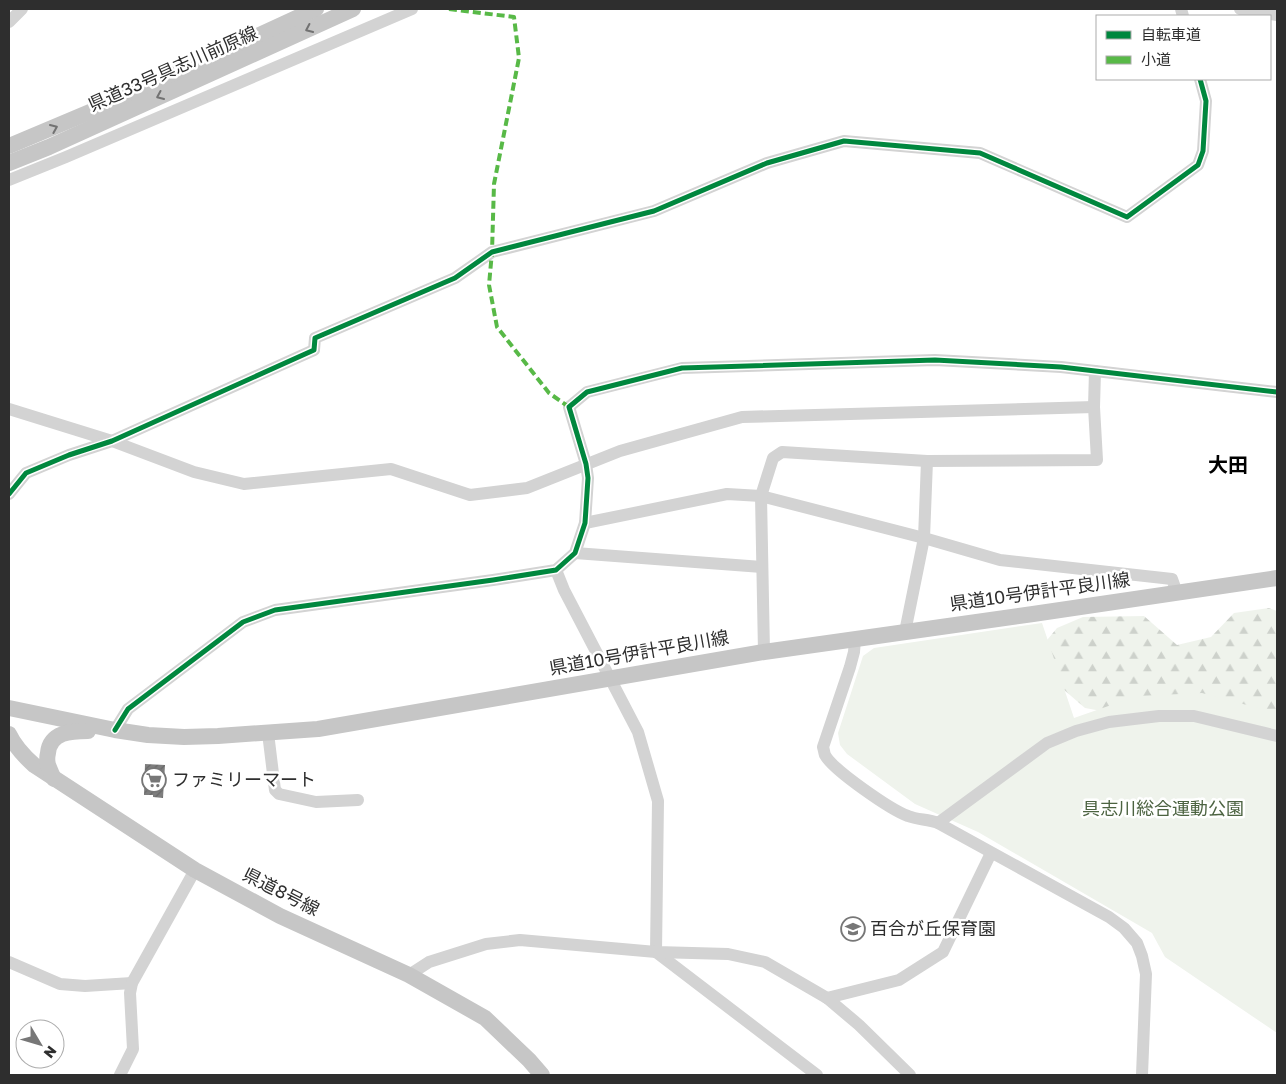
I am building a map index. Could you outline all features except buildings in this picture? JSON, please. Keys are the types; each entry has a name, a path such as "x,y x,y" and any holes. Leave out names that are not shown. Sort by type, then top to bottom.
{"main road":[{"name":"県道33号具志川前原線","path":"9,146 130,95 316,9"},
{"name":"県道33号具志川前原線","path":"9,163 353,9"},
{"name":"県道10号伊計平良川線","path":"9,708 148,735 218,736 318,729 764,652 1277,578"},
{"path":"54,779 47,760 49,746 54,740 62,734 71,731 115,730"},
{"name":"県道8号線","path":"9,734 22,754 34,766 195,870 280,916 410,974 485,1018 542,1075"},
{"path":"9,753 34,766"}],"street":[{"path":"9,22 22,9"},
{"path":"9,180 412,9"},
{"path":"1240,9 1277,15"},
{"path":"9,494 26,473 69,455 112,441 314,350 315,338 455,278 492,252 654,211 767,162 844,141 980,153 1127,217 1198,165 1203,151 1206,101 1200,80"},
{"path":"115,730 128,710 135,704 243,622 275,610 556,570 575,553 585,522 588,478 586,464 569,407 587,392 682,368 935,360 1061,367 1277,392"},
{"path":"764,652 761,496 773,458 782,452 927,462 1097,460 1094,407 1095,371"},
{"path":"9,408 112,441 194,472 244,484 391,469 470,495 527,488 620,451 742,418 1094,407"},
{"path":"905,632 924,538 927,462"},
{"path":"585,522 727,494 761,496 924,538 1000,560 1172,579 1177,593"},
{"path":"575,553 762,566"},
{"path":"556,570 564,590 638,732 658,801 656,952"},
{"path":"855,639 850,667 823,747 825,755 835,766 869,794 907,816 938,823 1109,917 1124,928 1137,944 1146,974 1142,1075"},
{"path":"938,823 1047,743 1076,731 1109,722 1159,716 1194,716 1277,736"},
{"path":"268,733 275,790 279,794 316,802 358,800"},
{"path":"827,998 899,980 943,952 991,853"},
{"path":"120,1075 133,1049 130,993 132,983 195,870"},
{"path":"410,974 429,962 486,944 520,940 656,952 728,954 765,962 827,998 860,1026 910,1075"},
{"path":"656,952 817,1075"},
{"path":"9,962 60,984 85,986 132,983"}],"green space":[{"path":"1269,608 1277,611 1277,720 1112,713 1085,708 1049,677 1038,651 1057,628 1083,617 1144,616 1177,645 1211,637 1234,613"},
{"name":"具志川総合運動公園","path":"1042,623 1074,718 1137,696 1202,693 1277,713 1277,1033 1165,957 1152,933 978,832 915,804 847,754 840,745 838,733 863,656 874,648"}],"marked path":[{"path":"449,9 514,17 519,58 494,184 489,285 497,327 549,393 569,407"}],"cycle path":[{"path":"9,494 26,473 69,455 112,441 314,350 315,338 455,278 492,252 654,211 767,163 844,141 980,153 1127,217 1198,165 1203,151 1206,101 1200,80"},
{"path":"115,730 128,709 243,622 275,610 556,570 575,553 585,523 588,478 586,464 569,407 587,392 682,368 935,360 1061,367 1277,392"}],"place":[{"name":"ファミリーマート","path":"154,780"},
{"name":"百合が丘保育園","path":"853,929"}],"district":[{"name":"大田","path":"1228,465"}]}
